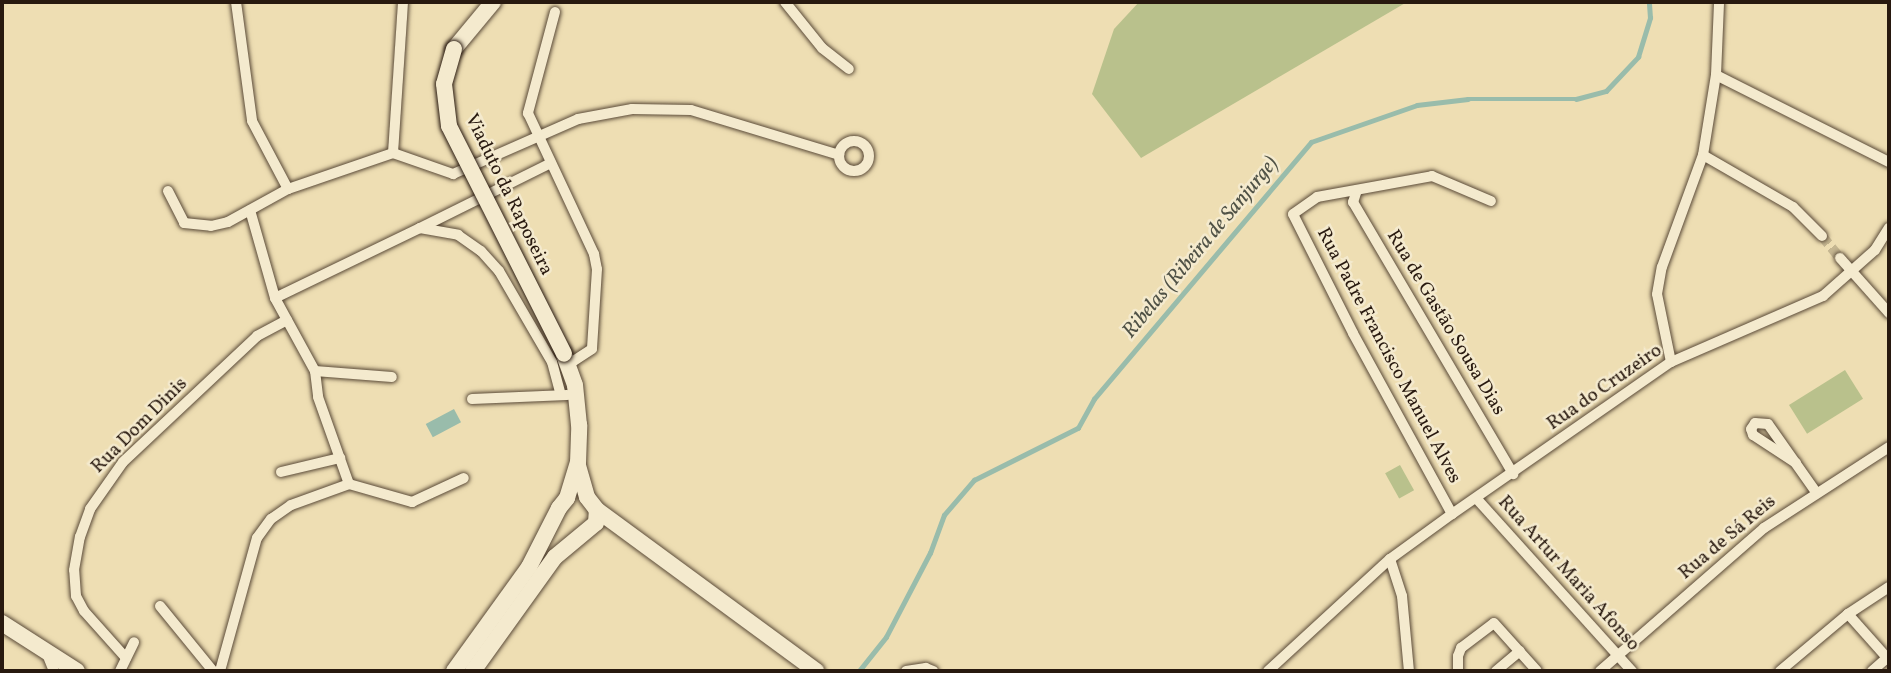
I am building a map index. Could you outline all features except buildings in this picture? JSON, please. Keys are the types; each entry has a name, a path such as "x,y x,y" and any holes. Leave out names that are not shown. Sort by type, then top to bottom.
{"main road":[{"name":"Viaduto da Raposeira","path":"493,2 454,48 443,84 449,126 566,359 578,463"},
{"path":"454,671 525,573 567,498 578,463"},
{"path":"473,671 555,557 596,523 578,463"},
{"path":"567,498 592,504 816,671"},
{"path":"557,515 562,527 583,534 613,533 636,539"},
{"path":"2,623 77,671"}],"street":[{"path":"236,2 251,121 288,189"},
{"path":"393,153 403,2"},
{"path":"785,2 822,48 849,69"},
{"path":"1671,362 1657,294 1661,267 1703,155 1716,75 1719,2"},
{"path":"555,12 528,113 594,254 597,269 593,349 566,359"},
{"path":"1716,75 1889,162"},
{"path":"168,191 184,223 211,226 228,222 288,189 393,153 453,174 578,119 632,109 691,110 839,155"},
{"path":"1703,155 1793,207 1822,236"},
{"path":"275,298 551,163"},
{"path":"1356,190 1432,176 1491,201"},
{"name":"Rua Padre Francisco Manuel Alves","path":"1356,190 1317,197 1293,214 1353,333 1452,514"},
{"name":"Rua de Gastão Sousa Dias","path":"1356,190 1353,202 1513,474"},
{"path":"250,210 275,298 315,371 318,397 349,484"},
{"path":"419,228 458,235 481,251 499,271 569,395 472,399"},
{"name":"Rua do Cruzeiro","path":"1268,671 1390,559 1452,514 1671,362 1823,296 1875,250 1889,228"},
{"path":"1840,258 1889,313"},
{"name":"Rua Dom Dinis","path":"127,658 84,611 76,596 74,570 80,537 90,509 123,462 257,336 287,320"},
{"path":"315,371 392,377"},
{"name":"Rua de Sá Reis","path":"1600,671 1764,528 1889,447"},
{"path":"281,472 340,458"},
{"path":"1796,463 1816,492"},
{"path":"220,671 257,538 271,519 291,506 349,484 412,502 464,478"},
{"name":"Rua Artur Maria Afonso","path":"1477,499 1632,671"},
{"path":"1390,559 1402,596 1409,671"},
{"path":"1780,671 1848,614 1889,587"},
{"path":"160,606 214,671"},
{"path":"1848,614 1888,659 1872,671"},
{"path":"1458,671 1459,651 1488,624 1498,626 1537,671"},
{"path":"120,671 134,642"},
{"path":"41,646 53,663 54,671"},
{"path":"1496,671 1520,651"},
{"path":"906,671 926,668 933,671"}],"green space":[{"path":"1139,2 1407,2 1141,158 1092,94 1114,29"},
{"path":"1845,370 1863,399 1807,434 1789,405"},
{"path":"1400,465 1414,490 1399,499 1385,473"}],"shaded area":[{"path":"454,409 461,422 433,437 426,424"}],"waterway":[{"name":"Ribelas (Ribeira de Sanjurge)","path":"859,671 886,637 930,553 944,515 974,480 1078,428 1094,399 1311,142 1417,105 1468,99 1576,99 1606,91 1638,57 1650,18 1649,2"}],"tunnel":[{"path":"1822,236 1840,258"}]}
